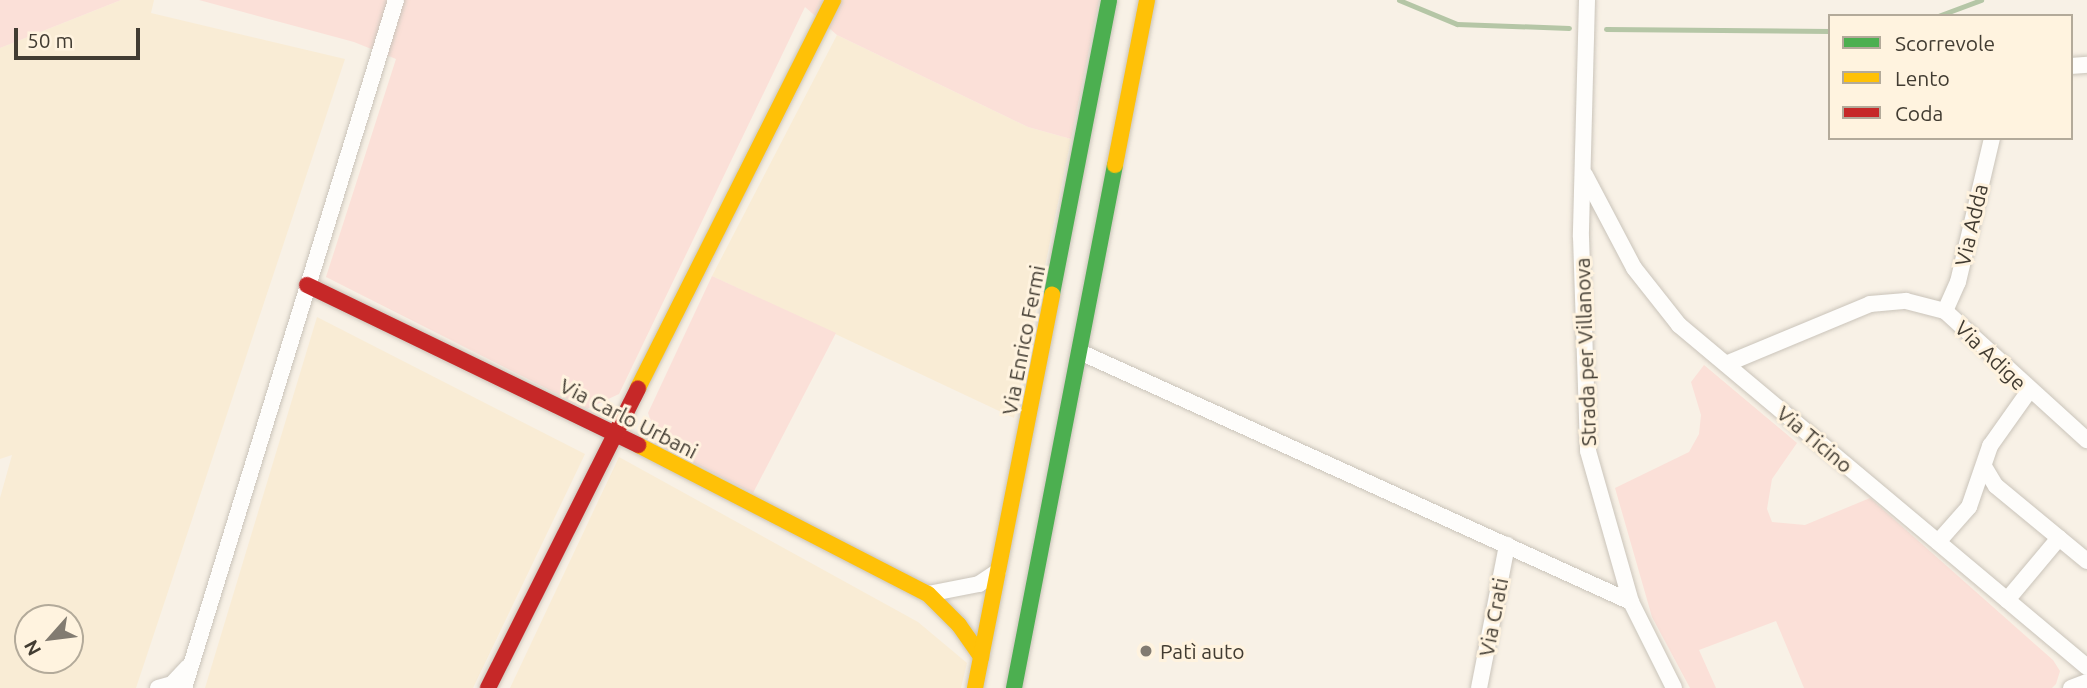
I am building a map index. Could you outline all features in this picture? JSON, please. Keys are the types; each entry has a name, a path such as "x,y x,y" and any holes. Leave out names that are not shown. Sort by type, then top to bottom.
{"street":[{"path":"184,688 396,0"},
{"path":"488,688 833,0"},
{"name":"Via Enrico Fermi","path":"975,688 1109,0"},
{"path":"1014,688 1147,0"},
{"name":"Strada per Villanova","path":"1587,0 1585,175 1581,237 1587,451 1630,602 1674,688"},
{"name":"Via Adda","path":"1945,311 1958,282 1992,140"},
{"name":"Via Ticino","path":"1585,175 1634,268 1679,325 2087,667"},
{"name":"Via Carlo Urbani","path":"307,285 616,434 928,594 959,625 981,657"},
{"name":"Via Adige","path":"1726,365 1870,304 1906,301 1945,311 2029,391 2087,440"},
{"path":"1080,352 1630,602"},
{"path":"1938,542 1969,507 1985,468 1990,446 2029,391"},
{"path":"1985,468 1996,486 2087,561"},
{"path":"2007,600 2059,538"},
{"name":"Via Crati","path":"1479,688 1507,545"},
{"path":"928,594 979,584 998,571"},
{"path":"143,688 172,684 190,666"},
{"path":"2071,688 2087,682"}],"shaded area":[{"path":"0,0 121,0 0,48"},
{"path":"121,0 154,0 151,13 345,59 136,688 0,688 0,498 12,455 0,459 0,48"},
{"path":"199,0 1099,0 1071,139 1028,127 837,35 805,7 619,394 587,409 326,277 396,59 354,42"},
{"path":"837,35 1028,127 1071,139 1014,418 712,276"},
{"path":"712,276 836,333 753,493 659,445 648,413"},
{"path":"317,317 585,454 473,688 205,688"},
{"path":"1704,365 1797,443 1772,479 1767,509 1772,522 1805,525 1870,498 2053,660 2060,671 2056,684 2052,688 1804,688 1776,621 1699,650 1716,688 1690,688 1652,617 1615,488 1689,452 1699,434 1701,415 1691,382"},
{"path":"619,457 918,622 967,663 961,688 510,688"}],"waterway":[{"path":"1399,0 1457,24 1569,28"},
{"path":"1943,14 1981,0"},
{"path":"1606,29 1828,31"}],"traffic: fast":[{"path":"1052,294 1109,0"},
{"path":"1014,688 1115,165"}],"traffic: slow":[{"path":"638,388 833,0"},
{"path":"1115,165 1147,0"},
{"path":"975,688 1052,294"},
{"path":"638,445 928,594 959,625 981,657"}],"traffic: jam":[{"path":"307,285 638,445"},
{"path":"488,688 638,388"}],"place":[{"name":"Patì auto","path":"1146,651"}]}
